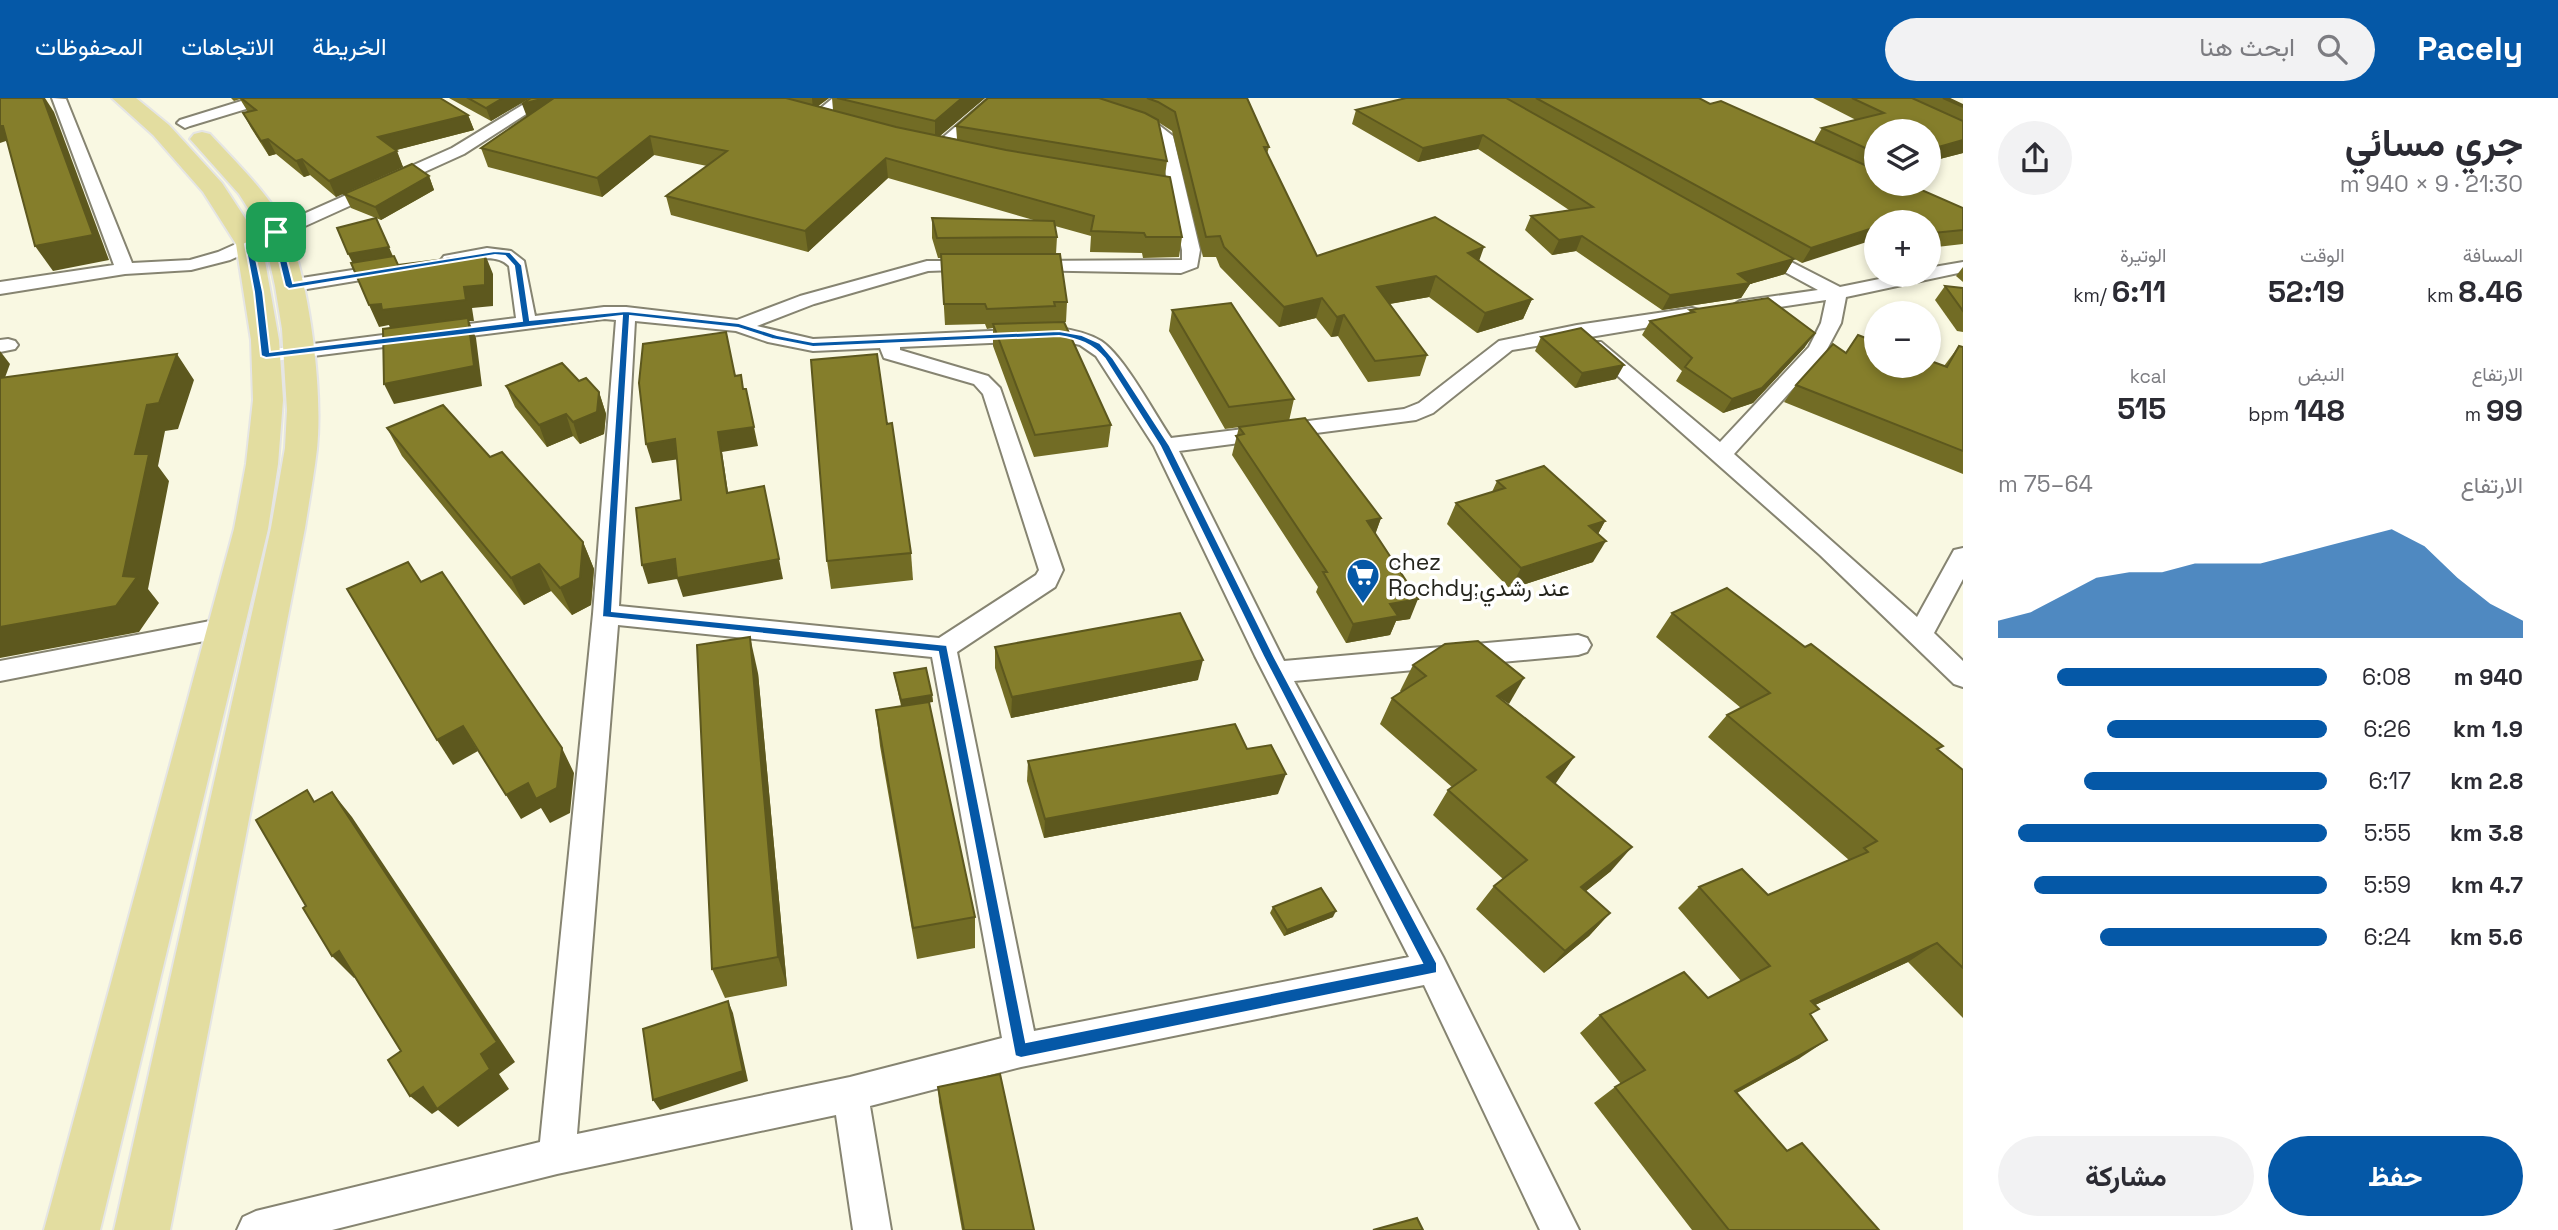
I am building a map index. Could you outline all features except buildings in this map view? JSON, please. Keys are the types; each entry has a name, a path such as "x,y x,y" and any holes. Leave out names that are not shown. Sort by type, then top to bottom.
{"main road":[{"path":"123,98 161,130 262,238 258,292 303,410 301,448 288,528 142,1230"},
{"path":"72,1230 251,528 262,464 268,400 282,353 289,286 262,238 248,190 222,159 185,123 153,98"}],"street":[{"path":"185,123 267,98"},
{"path":"0,288 125,269 191,265 224,256 447,156 486,128 544,98"},
{"path":"840,126 809,118 842,98"},
{"path":"964,154 932,148 998,98"},
{"path":"57,100 125,269"},
{"path":"739,326 807,300 927,265 1181,268 1191,263 1191,250 1171,189 1165,135 1150,125 1114,116"},
{"path":"1742,241 1837,293"},
{"path":"289,286 495,253 508,254 518,265 526,323"},
{"path":"1941,271 1963,267"},
{"path":"1165,446 1408,415 1426,408 1506,345 1577,331 1865,287"},
{"path":"1722,454 1818,349 1831,323 1837,293"},
{"path":"282,353 626,313 739,326 775,338 813,345 1059,334 1079,336 1097,345 1165,446 1277,672 1432,968 1560,1230"},
{"path":"557,1156 606,614 626,313"},
{"path":"1577,331 1722,454 1963,677"},
{"path":"606,614 943,648 1046,581 1051,570 993,392 981,380 891,354 888,343"},
{"path":"1920,635 1963,556"},
{"path":"0,671 226,628"},
{"path":"1277,672 1578,645"},
{"path":"943,648 1021,1050"},
{"path":"256,1230 557,1156 850,1094 1021,1050 1432,968"},
{"path":"850,1094 872,1230"}],"place":[{"name":"chez Rochdy;عند رشدي","path":"1363,605"}],"route":[{"path":"276,232 249,244 266,356 299,350 604,313 626,313 668,317 739,326 775,338 813,345 1059,334 1079,336 1097,345 1165,446 1268,656 1432,968 1021,1050 943,648 606,614 626,313 604,313 526,323 518,265 508,254 495,253 289,286 276,232"}]}
